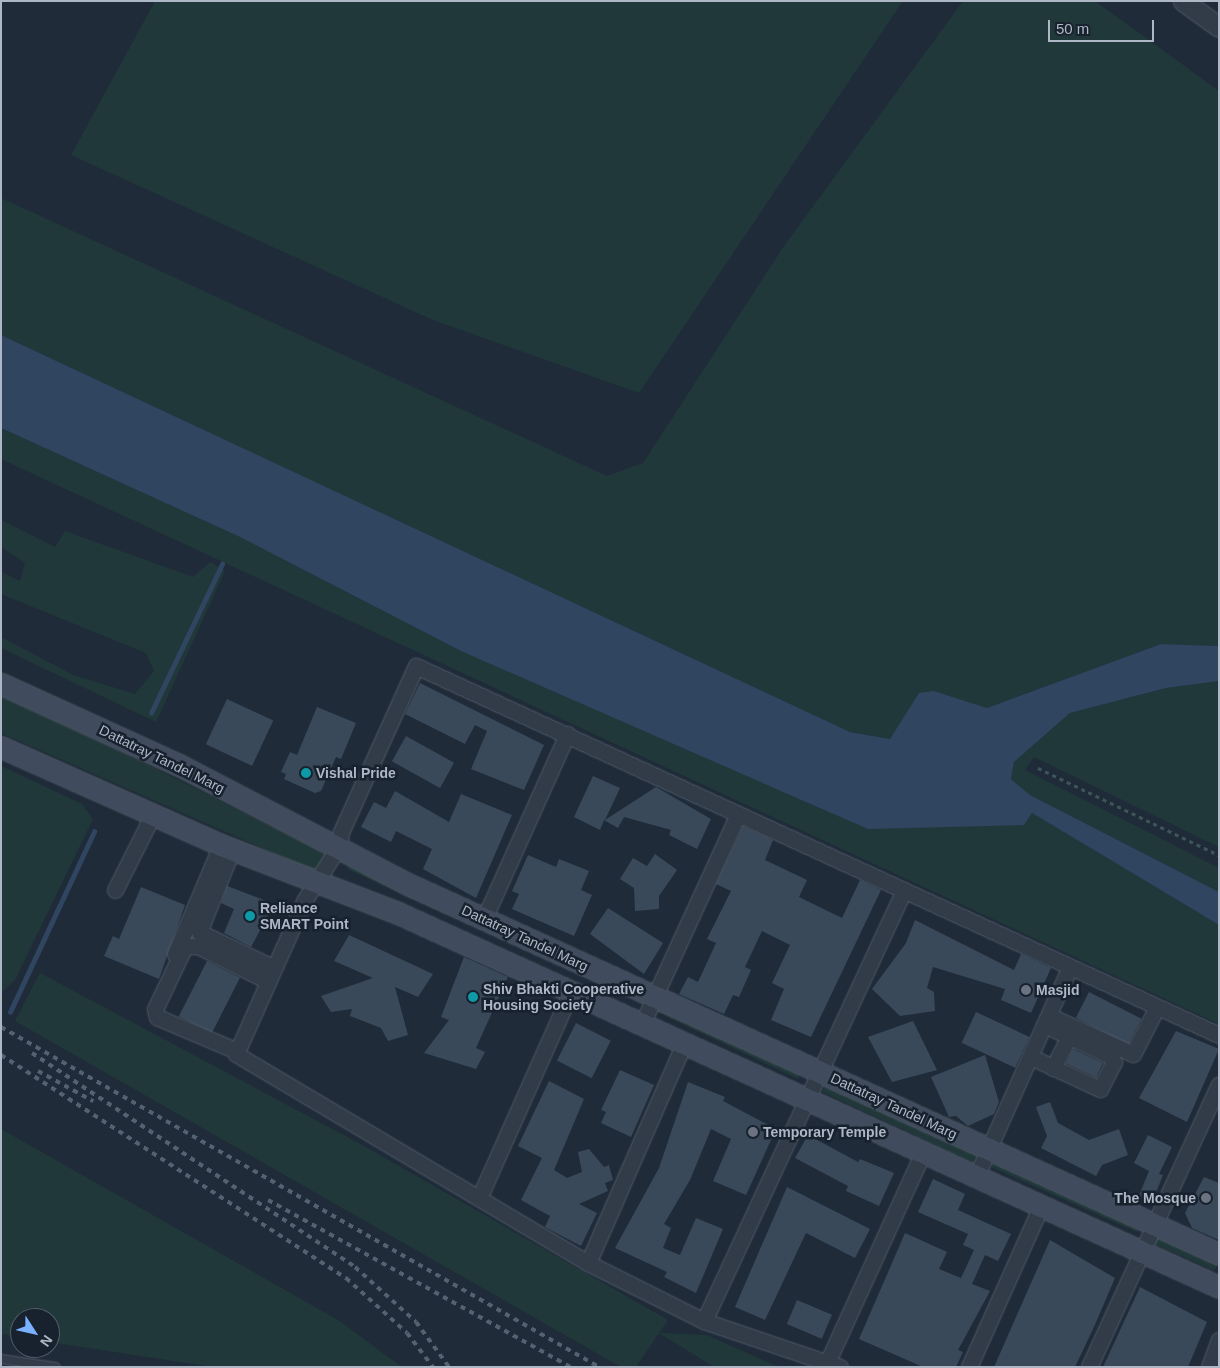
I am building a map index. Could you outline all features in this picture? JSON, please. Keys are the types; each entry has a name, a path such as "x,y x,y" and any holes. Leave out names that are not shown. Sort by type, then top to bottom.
{"main road":[{"name":"Dattatray Tandel Marg","path":"1,684 179,765 484,919 1219,1254"},
{"path":"1,747 227,848 398,913 1219,1288"}],"street":[{"path":"1183,1 1219,27"},
{"path":"237,1051 271,974 318,882 339,846 340,832 416,666 1219,1035"},
{"path":"484,919 567,734"},
{"path":"642,1024 738,814"},
{"path":"115,890 152,816"},
{"path":"173,959 227,848"},
{"path":"227,848 199,932 271,974"},
{"path":"704,1320 808,1100 904,890"},
{"path":"271,974 198,946 185,946 155,1009 157,1017 237,1051 480,1196 588,1263 704,1320 834,1365 923,1152"},
{"path":"976,1177 1070,967"},
{"path":"480,1196 571,992"},
{"path":"1047,1020 1133,1054 1156,1007"},
{"path":"1030,1057 1102,1087 1114,1058 1069,1036 1047,1020"},
{"path":"1053,1068 1069,1036"},
{"path":"588,1263 684,1043"},
{"path":"1089,1367 1219,1084"},
{"path":"969,1367 1041,1206"},
{"path":"1208,1367 1219,1340"}],"lane":[{"path":"1,1359 55,1367"}],"path":[{"path":"1038,768 1219,855"}],"green space":[{"path":"155,1 903,1 639,393 433,320 71,155"},
{"path":"963,1 1095,1 1219,91 1219,646 1161,644 987,708 934,691 890,739 850,732 1,335 1,198 607,476 643,463 784,246"},
{"path":"1,428 240,537 461,651 947,826 1024,825 1032,813 1219,925 1219,1024 1,459"},
{"path":"1,520 55,547 65,531 193,577 210,562 225,571 156,722 1,648 1,637 73,675 135,694 154,671 146,653 1,594 1,572 20,581 25,563 1,547"},
{"path":"1219,681 1219,847 1034,757 1025,770 1219,868 1219,892 1030,795 1011,779 1014,762 1070,713 1166,688"},
{"path":"1,697 112,747 321,851 327,857 322,869 312,870 1,733"},
{"path":"1,766 82,804 93,819 15,980 1,993"},
{"path":"352,863 637,995 636,1000 347,869"},
{"path":"40,973 364,1146 668,1320 636,1367 621,1367 15,1021"},
{"path":"659,1005 803,1069 798,1079 655,1011"},
{"path":"827,1082 977,1152 973,1162 822,1092"},
{"path":"1,1129 338,1320 402,1367 212,1367 60,1344 60,1308 10,1308 10,1335 1,1334"},
{"path":"995,1159 1140,1224 1137,1232 991,1167"},
{"path":"1159,1233 1219,1260 1214,1271 1154,1244"},
{"path":"659,1333 707,1335 778,1367 714,1367"}],"water":[{"path":"1,335 850,732 890,739 919,693 934,691 987,708 1161,644 1219,646 1219,681 1166,688 1070,713 1014,762 1011,779 1030,795 1219,892 1219,925 1032,813 1024,825 868,829 461,651 240,537 1,428"}],"building":[{"path":"420,683 544,745 524,790 471,769 487,731 475,725 465,744 405,714"},
{"path":"227,699 273,721 252,766 206,744"},
{"path":"317,707 356,723 341,759 336,757 321,791 315,793 284,779 286,774 281,772 290,752 297,755"},
{"path":"406,736 454,763 440,788 392,761"},
{"path":"593,776 620,788 605,820 656,787 711,819 697,849 669,835 671,830 624,817 618,828 604,820 600,830 574,817"},
{"path":"395,791 449,822 461,794 512,815 476,898 423,869 432,849 396,831 391,842 361,827 374,802 386,808"},
{"path":"743,826 773,840 765,860 807,880 799,897 842,918 860,880 881,890 811,1037 771,1020 784,989 772,983 790,945 762,931 745,967 751,970 739,997 733,995 724,1014 679,994 688,977 698,982 716,943 707,939 731,891 716,884"},
{"path":"655,854 677,870 659,896 659,909 635,911 634,888 620,879 633,858 647,866"},
{"path":"528,855 556,867 559,859 589,871 581,890 592,895 574,936 512,909 519,894 512,891"},
{"name":"Reliance SMART Point","path":"227,886 274,904 251,947 224,933 234,909 221,903"},
{"path":"141,887 185,905 159,979 104,956 113,936 119,939"},
{"path":"608,908 663,943 644,974 590,934"},
{"path":"915,920 1014,970 1021,954 1051,968 1031,1013 1001,1000 1005,989 933,967 927,988 934,992 935,1011 900,1016 872,989 906,943"},
{"path":"349,935 433,974 418,997 395,987 408,1035 388,1041 381,1028 350,1016 352,1009 331,1012 321,996 373,978 334,961"},
{"name":"Shiv Bhakti Cooperative Housing Society","path":"464,957 508,977 476,1048 485,1052 476,1069 424,1053 449,1020 441,1017"},
{"path":"207,961 240,978 212,1033 179,1016"},
{"path":"1089,992 1142,1019 1128,1045 1076,1018"},
{"path":"976,1012 1029,1037 1015,1068 962,1043"},
{"path":"913,1021 937,1070 892,1082 868,1037"},
{"path":"576,1023 611,1041 592,1078 557,1060"},
{"path":"1176,1031 1219,1049 1187,1122 1139,1098"},
{"path":"1073,1049 1103,1063 1096,1077 1066,1064"},
{"path":"985,1055 999,1102 994,1114 968,1126 956,1116 949,1117 931,1077"},
{"path":"620,1070 654,1085 631,1137 601,1123 606,1112 601,1110"},
{"path":"549,1081 584,1099 554,1170 567,1178 582,1172 578,1152 589,1149 604,1167 609,1165 613,1180 605,1183 608,1191 579,1204 597,1213 581,1246 545,1227 550,1216 521,1200 542,1158 518,1146"},
{"path":"688,1082 725,1097 723,1101 776,1129 746,1195 713,1181 731,1139 711,1129 690,1180 664,1224 671,1228 663,1248 680,1255 696,1218 723,1229 696,1293 664,1277 667,1272 615,1248 659,1168"},
{"path":"1050,1102 1058,1123 1089,1140 1119,1129 1128,1155 1102,1165 1096,1176 1041,1148 1047,1136 1036,1107"},
{"path":"808,1135 858,1162 860,1159 894,1173 879,1206 846,1191 848,1186 795,1158"},
{"path":"1148,1135 1172,1147 1159,1174 1163,1175 1151,1205 1137,1200 1149,1171 1134,1163"},
{"name":"The Mosque","path":"1204,1177 1219,1183 1219,1240 1192,1228 1185,1213"},
{"path":"933,1179 965,1194 958,1210 1011,1234 998,1261 985,1255 972,1284 990,1291 958,1350 963,1352 956,1367 923,1367 859,1339 905,1233 947,1252 939,1269 961,1278 974,1250 963,1245 968,1234 918,1212"},
{"path":"787,1187 870,1229 855,1258 806,1233 765,1320 735,1307"},
{"path":"1050,1240 1115,1278 1094,1327 1075,1367 994,1367"},
{"path":"1140,1287 1207,1322 1188,1367 1103,1367"},
{"path":"797,1300 832,1315 822,1339 787,1324"}],"waterway":[{"path":"151,713 222,564"},
{"path":"10,1012 94,832"}],"railway":[{"path":"1,1027 599,1367"},
{"path":"32,1053 355,1267 416,1322 449,1367"},
{"path":"1,1055 346,1278 407,1333 433,1367"},
{"path":"38,1071 93,1101"},
{"path":"268,1200 570,1367"}],"place":[{"name":"Vishal Pride","path":"306,773"},
{"name":"Reliance SMART Point","path":"250,916"},
{"name":"Masjid","path":"1026,990"},
{"name":"Shiv Bhakti Cooperative Housing Society","path":"473,997"},
{"name":"Temporary Temple","path":"753,1132"},
{"name":"The Mosque","path":"1206,1198"}]}
